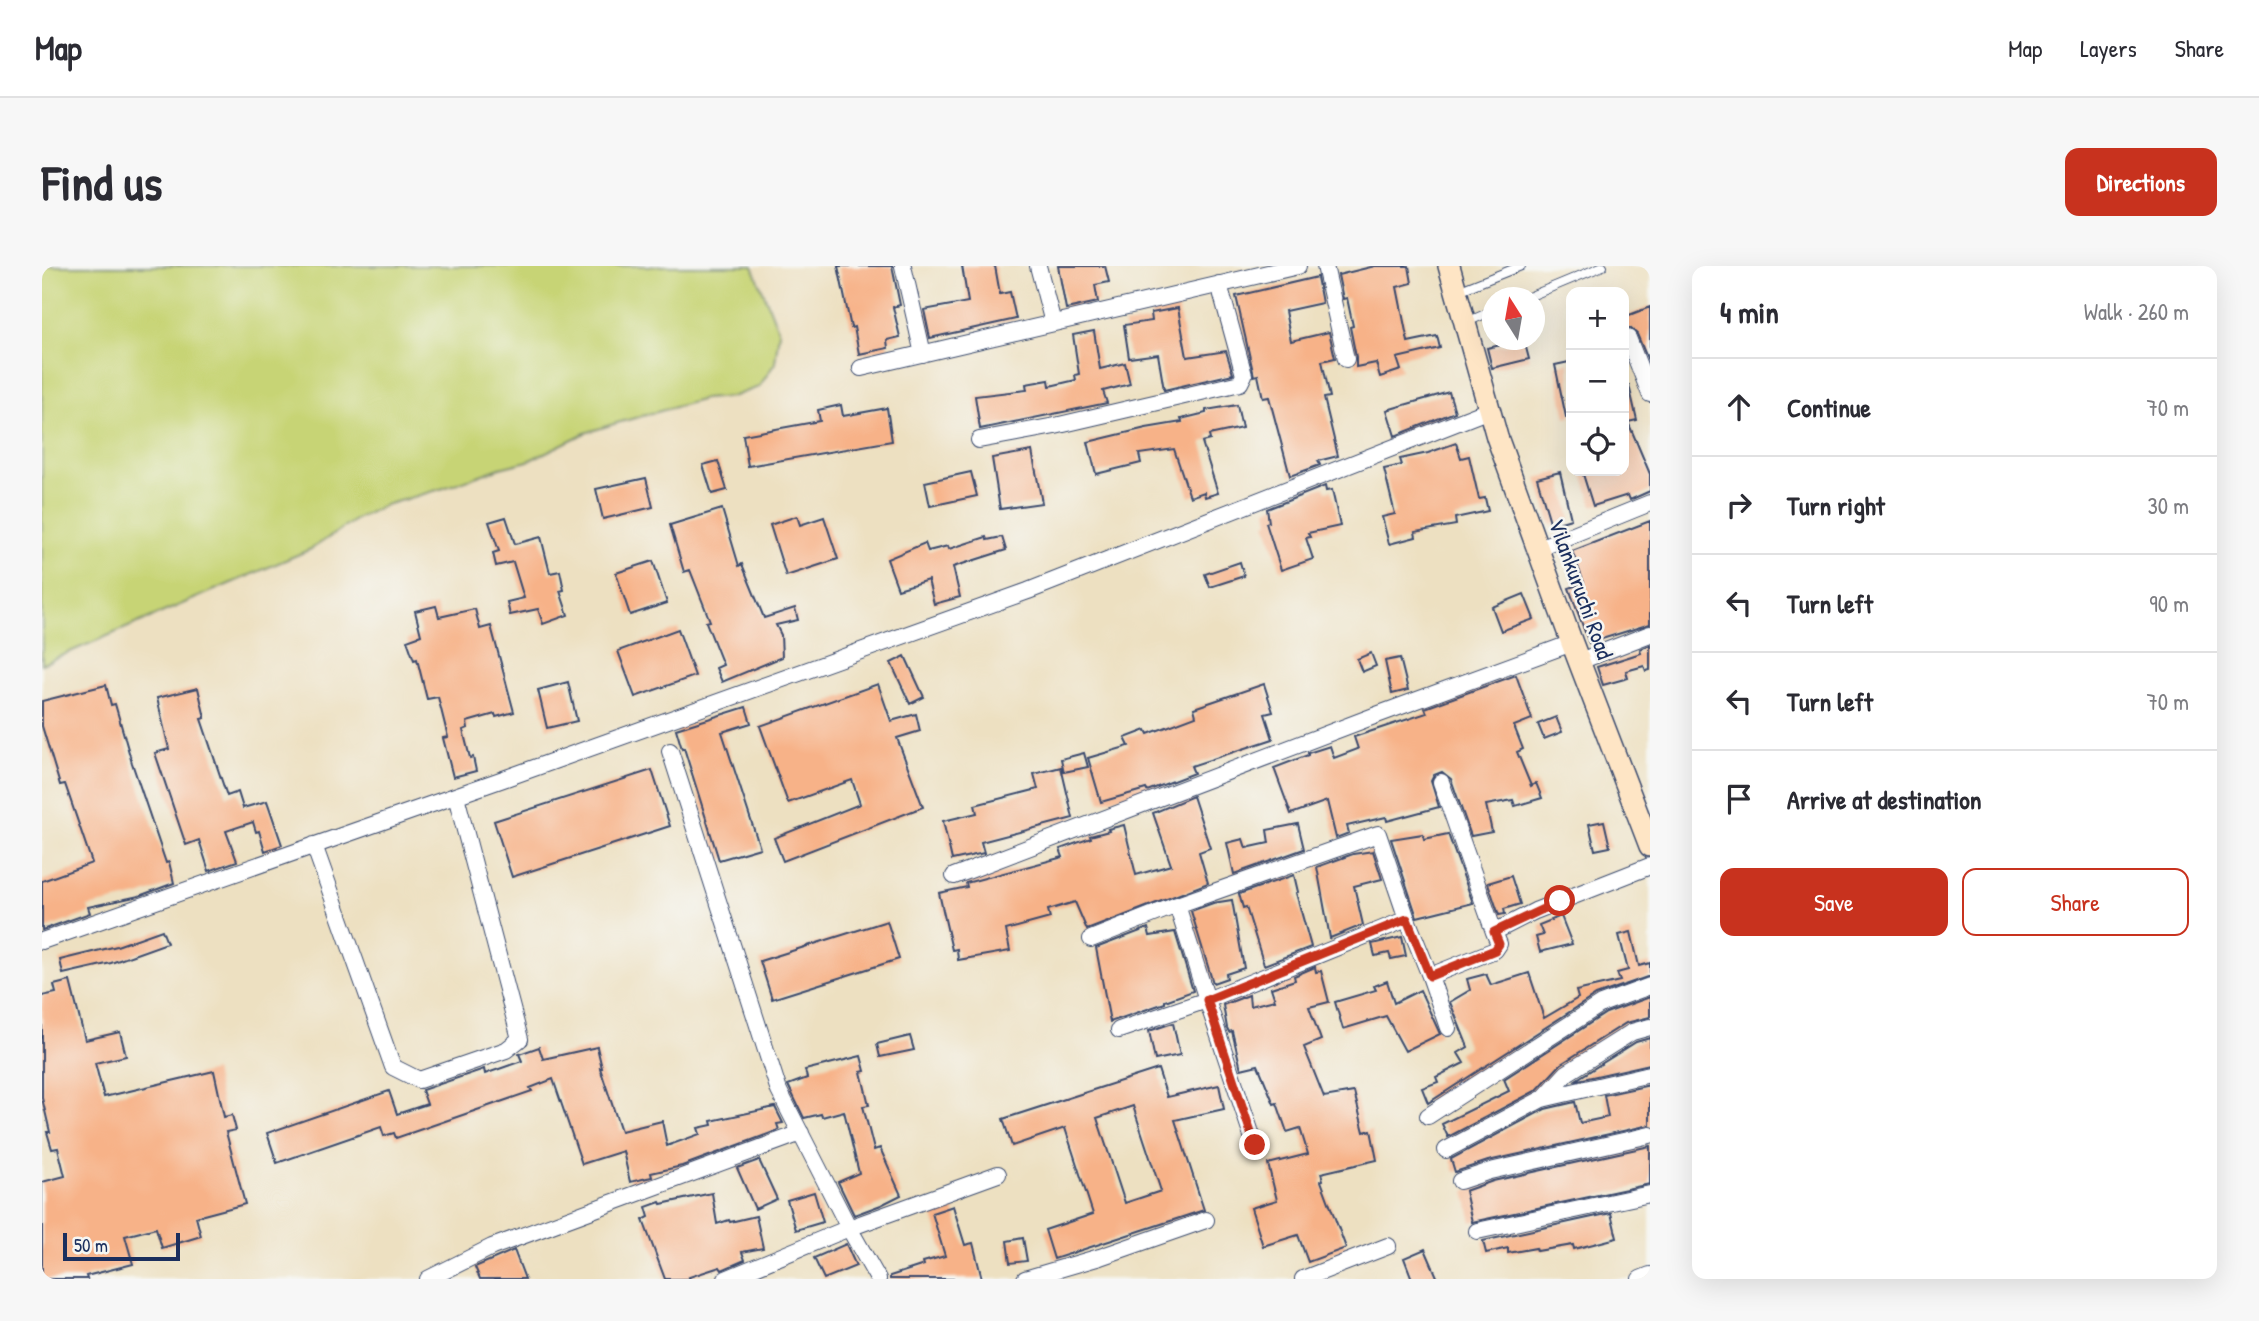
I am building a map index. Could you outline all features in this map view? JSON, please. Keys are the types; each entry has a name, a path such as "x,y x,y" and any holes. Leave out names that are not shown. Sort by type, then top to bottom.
{"main road":[{"name":"Vilankuruchi Road","path":"1450,266 1497,437 1649,841"}],"street":[{"path":"903,266 923,354"},
{"path":"1038,266 1053,323"},
{"path":"861,368 1298,266"},
{"path":"1325,266 1346,359"},
{"path":"979,440 1055,426 1240,383 1244,375 1219,284"},
{"path":"1629,341 1650,394"},
{"path":"42,941 1028,591 1489,410"},
{"path":"1539,548 1650,503"},
{"path":"954,876 1362,720 1576,652 1650,634"},
{"path":"670,751 779,1091 878,1279"},
{"path":"1430,976 1495,950 1499,944 1441,782"},
{"path":"314,845 393,1067 419,1080 506,1049 520,1039 456,796"},
{"path":"1091,939 1177,905 1378,834 1448,1028"},
{"path":"1494,932 1535,911 1650,866"},
{"path":"1177,905 1255,1145"},
{"path":"1119,1030 1207,1000 1407,919"},
{"path":"1428,1116 1601,1004 1650,986"},
{"path":"1542,1100 1567,1073 1632,1032 1650,1027"},
{"path":"1446,1150 1542,1100 1650,1074"},
{"path":"428,1279 492,1247 801,1133"},
{"path":"1460,1181 1490,1171 1650,1135"},
{"path":"726,1279 849,1228 998,1174"},
{"path":"1476,1231 1650,1194"},
{"path":"1025,1279 1100,1257 1206,1220"},
{"path":"1303,1279 1388,1246"},
{"path":"1640,1279 1650,1275"}],"lane":[{"path":"1455,292 1521,266"},
{"path":"1545,290 1603,266"},
{"path":"1464,323 1482,316"}],"green space":[{"path":"42,266 753,266 779,332 775,363 759,387 731,397 704,399 585,433 528,461 385,505 358,518 311,549 42,664"}],"building":[{"path":"838,266 892,266 900,305 893,307 900,337 887,340 888,348 859,354"},
{"path":"962,266 995,266 1000,294 1010,292 1016,319 930,338 924,310 968,302"},
{"path":"1058,266 1105,266 1109,282 1095,285 1098,302 1066,309"},
{"path":"1375,266 1409,266 1412,283 1397,287 1408,342 1437,336 1440,348 1397,358 1401,370 1380,377 1376,363 1356,367 1350,327 1353,326 1347,298 1343,299 1338,275"},
{"path":"1317,277 1322,303 1285,311 1291,341 1329,332 1335,358 1322,361 1330,397 1324,398 1338,456 1318,461 1320,465 1290,476 1269,397 1263,398 1258,375 1254,376 1236,296"},
{"path":"1650,307 1650,365 1637,334 1629,328 1629,315"},
{"path":"1178,308 1187,357 1226,351 1233,374 1164,390 1158,354 1129,358 1124,325 1152,321 1151,313"},
{"path":"1094,331 1100,369 1125,363 1130,384 1103,391 1107,403 980,429 975,396 1027,390 1026,384 1049,380 1050,386 1076,380 1075,375 1079,374 1073,335"},
{"path":"1488,350 1527,350 1529,359 1492,368"},
{"path":"1566,363 1566,417 1555,365"},
{"path":"1629,385 1637,420 1629,422"},
{"path":"1449,392 1455,412 1395,436 1387,410"},
{"path":"841,405 843,416 887,408 892,441 748,466 743,435 820,421 818,410"},
{"path":"1237,405 1242,428 1209,435 1210,440 1202,442 1218,493 1205,497 1204,492 1190,497 1174,449 1139,454 1141,463 1096,474 1088,442 1182,422 1181,419 1206,413 1206,410"},
{"path":"1629,424 1650,474 1650,491 1630,500 1628,495 1593,506 1584,476 1629,476"},
{"path":"1456,443 1461,458 1469,456 1479,499 1485,498 1488,511 1455,518 1456,525 1415,532 1416,537 1389,544 1382,517 1395,514 1384,469 1402,465 1400,459"},
{"path":"1032,451 1042,503 1000,509 992,458"},
{"path":"718,461 727,490 712,494 703,465"},
{"path":"971,472 977,496 930,506 925,482"},
{"path":"1560,472 1571,519 1551,525 1537,478"},
{"path":"646,478 653,507 603,519 596,489"},
{"path":"1325,486 1326,491 1332,490 1340,526 1308,533 1310,537 1306,538 1313,559 1281,570 1266,523 1269,522 1267,509"},
{"path":"722,509 739,566 742,564 764,618 795,608 798,620 776,625 781,635 782,657 722,682 716,668 723,665 706,622 710,621 690,570 684,572 670,525"},
{"path":"797,516 800,525 824,517 838,559 786,576 770,525"},
{"path":"506,517 515,544 541,537 550,573 560,571 564,590 560,591 568,615 543,624 538,609 510,615 507,602 524,598 513,562 496,566 493,553 499,551 489,522"},
{"path":"1650,521 1650,624 1589,643 1569,588 1584,583 1572,551"},
{"path":"986,537 987,540 1002,537 1006,550 953,567 960,597 934,604 928,580 898,589 887,559 925,543 928,551 948,546 949,549"},
{"path":"653,561 667,603 630,615 616,573"},
{"path":"1240,562 1244,576 1210,587 1205,574"},
{"path":"1524,594 1534,619 1501,631 1492,607"},
{"path":"436,606 439,617 475,609 480,629 491,626 514,712 467,722 468,728 463,730 476,771 453,777 443,738 448,737 438,697 427,699 417,659 414,660 407,640 421,635 415,611"},
{"path":"678,629 695,676 635,697 618,651"},
{"path":"1650,645 1650,670 1646,671 1644,666 1626,671 1628,678 1603,685 1597,667 1641,653 1640,649"},
{"path":"1371,653 1376,666 1362,672 1357,659"},
{"path":"905,656 924,697 910,704 891,663"},
{"path":"1400,658 1408,690 1392,694 1385,661"},
{"path":"1516,675 1532,719 1514,726 1523,749 1517,752 1531,786 1536,783 1542,798 1515,806 1513,800 1486,805 1492,832 1471,836 1451,779 1442,772 1434,775 1431,781 1439,807 1387,821 1386,817 1347,826 1349,833 1336,838 1327,801 1291,814 1274,768 1330,746 1334,758 1358,749 1354,737 1427,713 1425,708"},
{"path":"568,682 577,721 547,728 538,690"},
{"path":"878,684 891,721 916,714 920,731 897,738 923,807 783,861 774,838 860,804 852,780 788,803 760,726"},
{"path":"1264,684 1273,712 1265,714 1273,739 1191,766 1194,773 1147,791 1146,789 1101,802 1088,758 1129,746 1125,738 1146,730 1148,734 1196,716 1194,708"},
{"path":"106,685 111,705 115,704 132,763 166,863 169,862 174,883 139,896 88,907 90,913 42,930 42,881 92,863 65,784 60,785 42,726 42,701"},
{"path":"198,688 205,718 201,719 227,796 238,792 243,808 267,801 282,845 265,851 259,831 256,832 253,822 226,831 237,861 209,871 199,840 186,845 155,753 169,749 157,698"},
{"path":"746,707 751,723 722,732 760,848 719,860 676,729"},
{"path":"1556,717 1562,732 1544,739 1538,724"},
{"path":"1084,753 1088,767 1064,772 1061,759"},
{"path":"1061,767 1073,818 981,842 984,853 952,860 943,821 977,813 975,805 1038,789 1034,774"},
{"path":"652,770 670,826 512,877 494,821"},
{"path":"1193,796 1210,848 1199,852 1208,883 1087,930 1075,902 1048,910 1050,918 1006,930 1010,951 958,960 957,949 952,950 939,893 1063,857 1060,849 1124,825 1136,875 1171,865 1153,813"},
{"path":"1604,821 1610,847 1595,850 1589,824"},
{"path":"1298,824 1304,849 1234,874 1227,843 1243,839 1246,848 1269,843 1267,830"},
{"path":"1423,834 1424,839 1448,834 1473,903 1417,917 1391,839"},
{"path":"1373,851 1382,879 1354,886 1363,925 1330,938 1317,867 1353,854"},
{"path":"1294,875 1296,893 1311,947 1264,965 1246,907 1243,908 1239,894"},
{"path":"1511,876 1520,904 1504,909 1505,914 1499,915 1488,883"},
{"path":"1232,900 1244,968 1226,974 1227,978 1213,983 1191,911"},
{"path":"1561,916 1572,944 1540,952 1536,937 1543,935 1539,925"},
{"path":"887,921 899,959 772,999 760,961"},
{"path":"1148,928 1150,936 1175,932 1193,991 1110,1022 1096,948"},
{"path":"162,930 167,943 111,963 63,974 60,960 117,946"},
{"path":"1631,932 1639,966 1650,963 1650,976 1596,995 1428,1103 1422,1088 1438,1082 1436,1077 1464,1063 1458,1053 1468,1047 1450,1002 1470,990 1467,979 1486,974 1491,985 1529,973 1544,1018 1578,998 1576,991 1620,981 1617,973 1628,970 1619,935"},
{"path":"1402,937 1406,956 1391,959 1389,953 1375,956 1372,944"},
{"path":"1315,967 1316,972 1321,971 1329,1002 1309,1007 1321,1040 1304,1047 1324,1097 1354,1092 1364,1132 1371,1130 1377,1160 1321,1173 1321,1181 1346,1248 1308,1262 1298,1235 1263,1246 1251,1208 1277,1200 1268,1164 1308,1154 1300,1128 1287,1132 1277,1103 1274,1104 1258,1065 1241,1069 1232,1031 1229,1032 1227,1028 1223,1005 1249,995 1250,1006 1275,1000 1271,988 1295,980 1294,976"},
{"path":"70,981 85,1040 120,1032 126,1056 95,1063 104,1097 214,1071 224,1117 232,1115 236,1130 226,1132 245,1204 196,1217 201,1236 162,1248 156,1228 125,1236 133,1264 86,1276 87,1279 42,1279 42,1182 65,1176 58,1148 52,1149 42,1098 42,996 56,993 54,985"},
{"path":"1387,981 1394,1003 1420,990 1440,1034 1405,1051 1386,1016 1343,1029 1335,1002 1376,990 1374,986"},
{"path":"1650,997 1650,1017 1626,1023 1561,1064 1537,1090 1448,1137 1442,1124 1509,1091 1504,1079 1606,1013"},
{"path":"1173,1023 1180,1055 1155,1060 1149,1031"},
{"path":"910,1036 914,1050 880,1057 877,1044"},
{"path":"1650,1038 1650,1064 1574,1081 1636,1042"},
{"path":"539,1047 543,1059 597,1047 600,1068 621,1131 662,1121 667,1146 700,1134 698,1128 712,1125 711,1121 775,1107 783,1123 777,1124 779,1130 682,1166 651,1173 652,1177 630,1182 623,1151 582,1164 553,1079 530,1088 532,1091 396,1138 394,1133 384,1136 381,1127 277,1163 267,1133 389,1091 397,1114 427,1104 422,1090 484,1069 485,1074 522,1061 519,1054"},
{"path":"861,1056 865,1071 861,1072 869,1105 863,1106 874,1150 880,1148 901,1195 854,1215 838,1182 859,1173 844,1111 822,1117 821,1114 804,1118 788,1085 807,1078 805,1070"},
{"path":"1158,1069 1167,1097 1219,1085 1224,1109 1175,1120 1204,1210 1054,1259 1045,1230 1093,1214 1065,1128 1012,1146 1003,1119","holes":["1133,1106 1161,1191 1125,1203 1097,1118"]},
{"path":"1650,1085 1650,1125 1488,1161 1455,1172 1451,1159 1545,1109 1575,1102 1580,1123 1608,1117 1604,1095"},
{"path":"1650,1146 1650,1184 1472,1222 1465,1191 1493,1181"},
{"path":"759,1160 777,1199 755,1209 737,1168"},
{"path":"814,1192 823,1222 796,1230 787,1200"},
{"path":"712,1193 717,1224 756,1216 763,1248 742,1252 745,1260 722,1270 720,1267 689,1277 690,1279 665,1279 643,1220 649,1217 646,1207"},
{"path":"953,1206 965,1245 973,1243 982,1279 890,1279 890,1276 924,1265 923,1262 945,1256 932,1213"},
{"path":"1611,1213 1617,1238 1574,1249 1573,1245 1508,1253 1508,1248 1486,1253 1483,1241"},
{"path":"1023,1238 1027,1261 1010,1263 1007,1241"},
{"path":"846,1244 856,1266 824,1279 814,1258"},
{"path":"1425,1249 1438,1279 1412,1279 1404,1258"},
{"path":"514,1250 525,1279 480,1279 475,1267"}],"route":[{"path":"1255,1145 1207,1000 1407,919 1430,976 1495,950 1499,944 1494,932 1560,901"}]}
